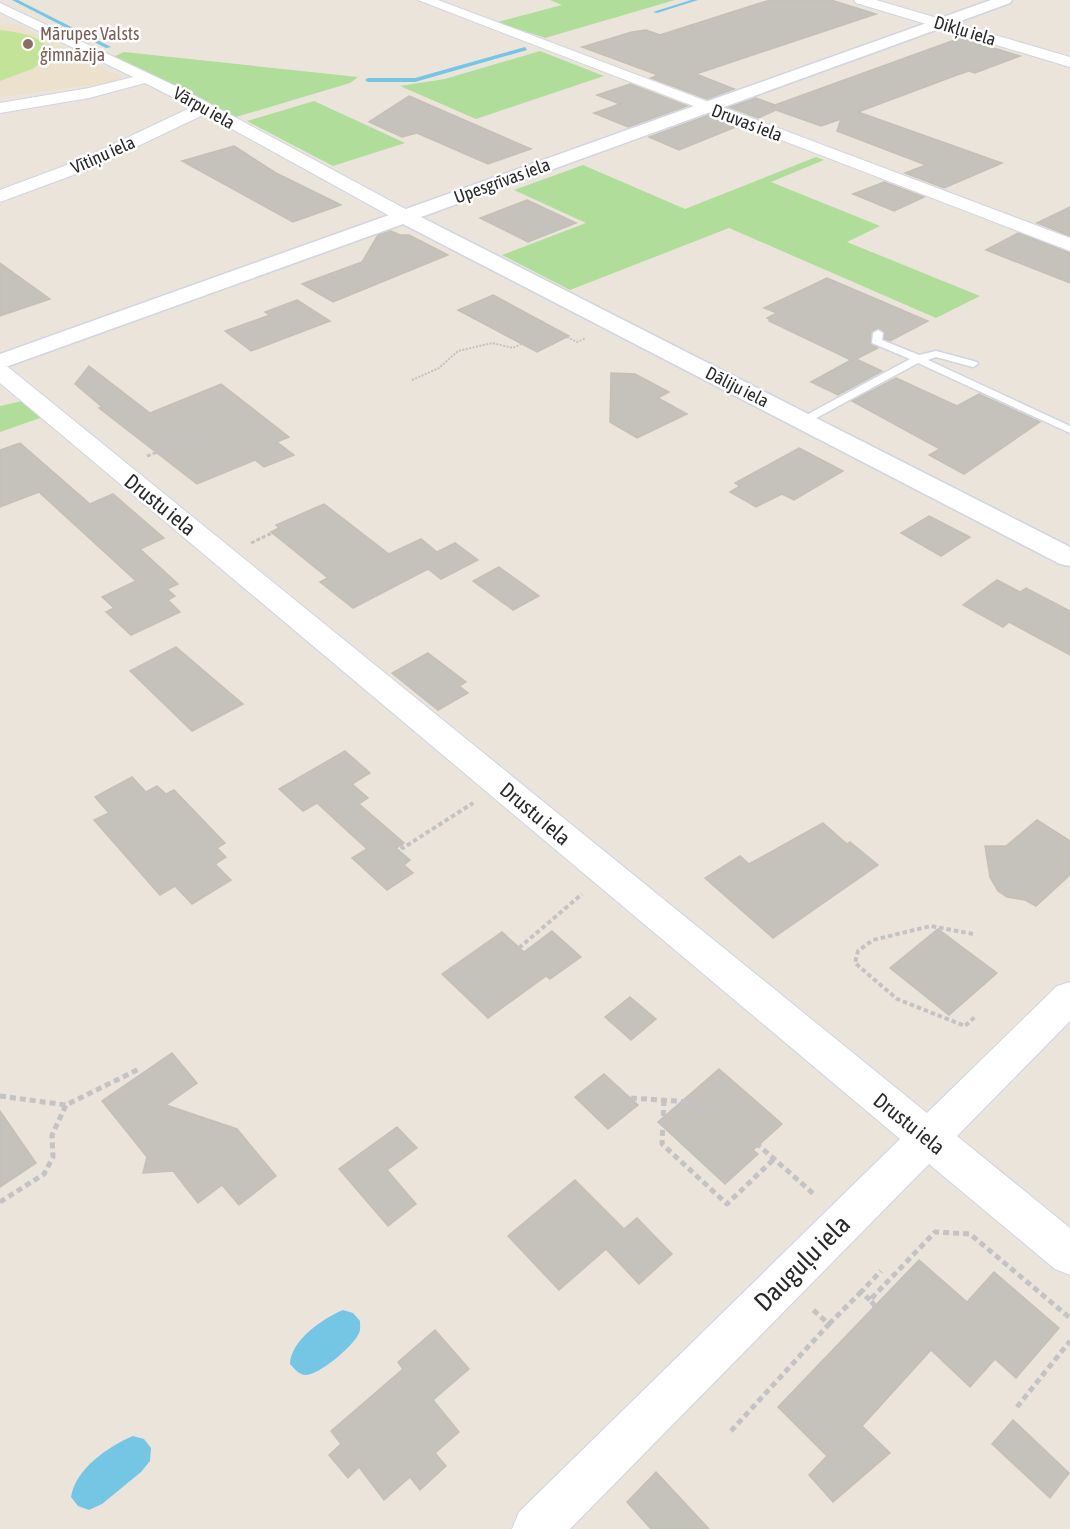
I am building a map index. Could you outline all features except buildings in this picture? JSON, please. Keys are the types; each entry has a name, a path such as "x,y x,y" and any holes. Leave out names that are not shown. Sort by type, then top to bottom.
{"street":[{"name":"Druvas iela","path":"425,0 1070,245"},
{"name":"Dikļu iela","path":"861,0 1070,62"},
{"name":"Upesgrīvas iela","path":"3,377 405,216 1005,0"},
{"name":"Vārpu iela","path":"0,8 148,78 405,216"},
{"path":"0,108 89,93 148,78"},
{"name":"Vītiņu iela","path":"0,196 96,160 204,108"},
{"name":"Dāliju iela","path":"405,216 1070,558"},
{"name":"Drustu iela","path":"3,377 1070,1255"},
{"name":"Dauguļu iela","path":"536,1529 1070,997"}],"lane":[{"path":"878,333 876,341 1070,430"},
{"path":"803,421 918,359 936,354 973,364"}],"path":[{"path":"412,380 438,368 458,351 492,343 513,348 521,344"},
{"path":"116,469 194,438"},
{"path":"400,846 403,848 500,786"},
{"path":"519,948 608,875"},
{"path":"973,934 931,926 873,940 858,951 855,963 897,999 965,1026 976,1016"},
{"path":"0,1096 30,1102 66,1105 139,1068"},
{"path":"631,1098 690,1102 704,1114"},
{"path":"664,1100 662,1143 727,1204 774,1159"},
{"path":"0,1202 44,1174 53,1157 52,1135 66,1105"},
{"path":"756,1143 844,1221"},
{"path":"870,1300 935,1232 970,1234 1070,1318"},
{"path":"731,1431 881,1271"},
{"path":"783,1282 829,1324"},
{"path":"861,1292 875,1306"},
{"path":"1017,1407 1070,1341"}],"shaded area":[{"name":"Mārupes Valsts ģimnāzija","path":"17,24 122,77 113,82 0,97 0,25"}],"green space":[{"path":"550,0 675,0 545,38 498,22 562,5"},
{"path":"0,30 25,34 42,41 47,45 48,58 32,69 0,81"},
{"path":"540,51 604,76 476,119 400,86 445,79"},
{"path":"124,52 358,77 350,83 236,117 113,57"},
{"path":"314,101 405,143 333,166 247,121"},
{"path":"816,157 824,160 771,182 880,226 847,242 980,296 936,318 729,228 570,290 502,255 586,223 514,190 583,165 685,209"},
{"path":"22,401 43,417 0,432 0,406"}],"water":[{"path":"343,1310 353,1313 360,1321 360,1332 355,1340 334,1360 318,1371 305,1375 298,1372 290,1364 296,1347 309,1331"},
{"path":"133,1436 144,1439 151,1448 150,1461 141,1472 102,1504 89,1510 78,1506 71,1497 79,1477 86,1468 104,1452"}],"waterway":[{"path":"14,0 108,47"},
{"path":"655,12 696,0"},
{"path":"368,80 415,80 525,49"}],"place":[{"name":"Mārupes Valsts ģimnāzija","path":"28,44"}]}
